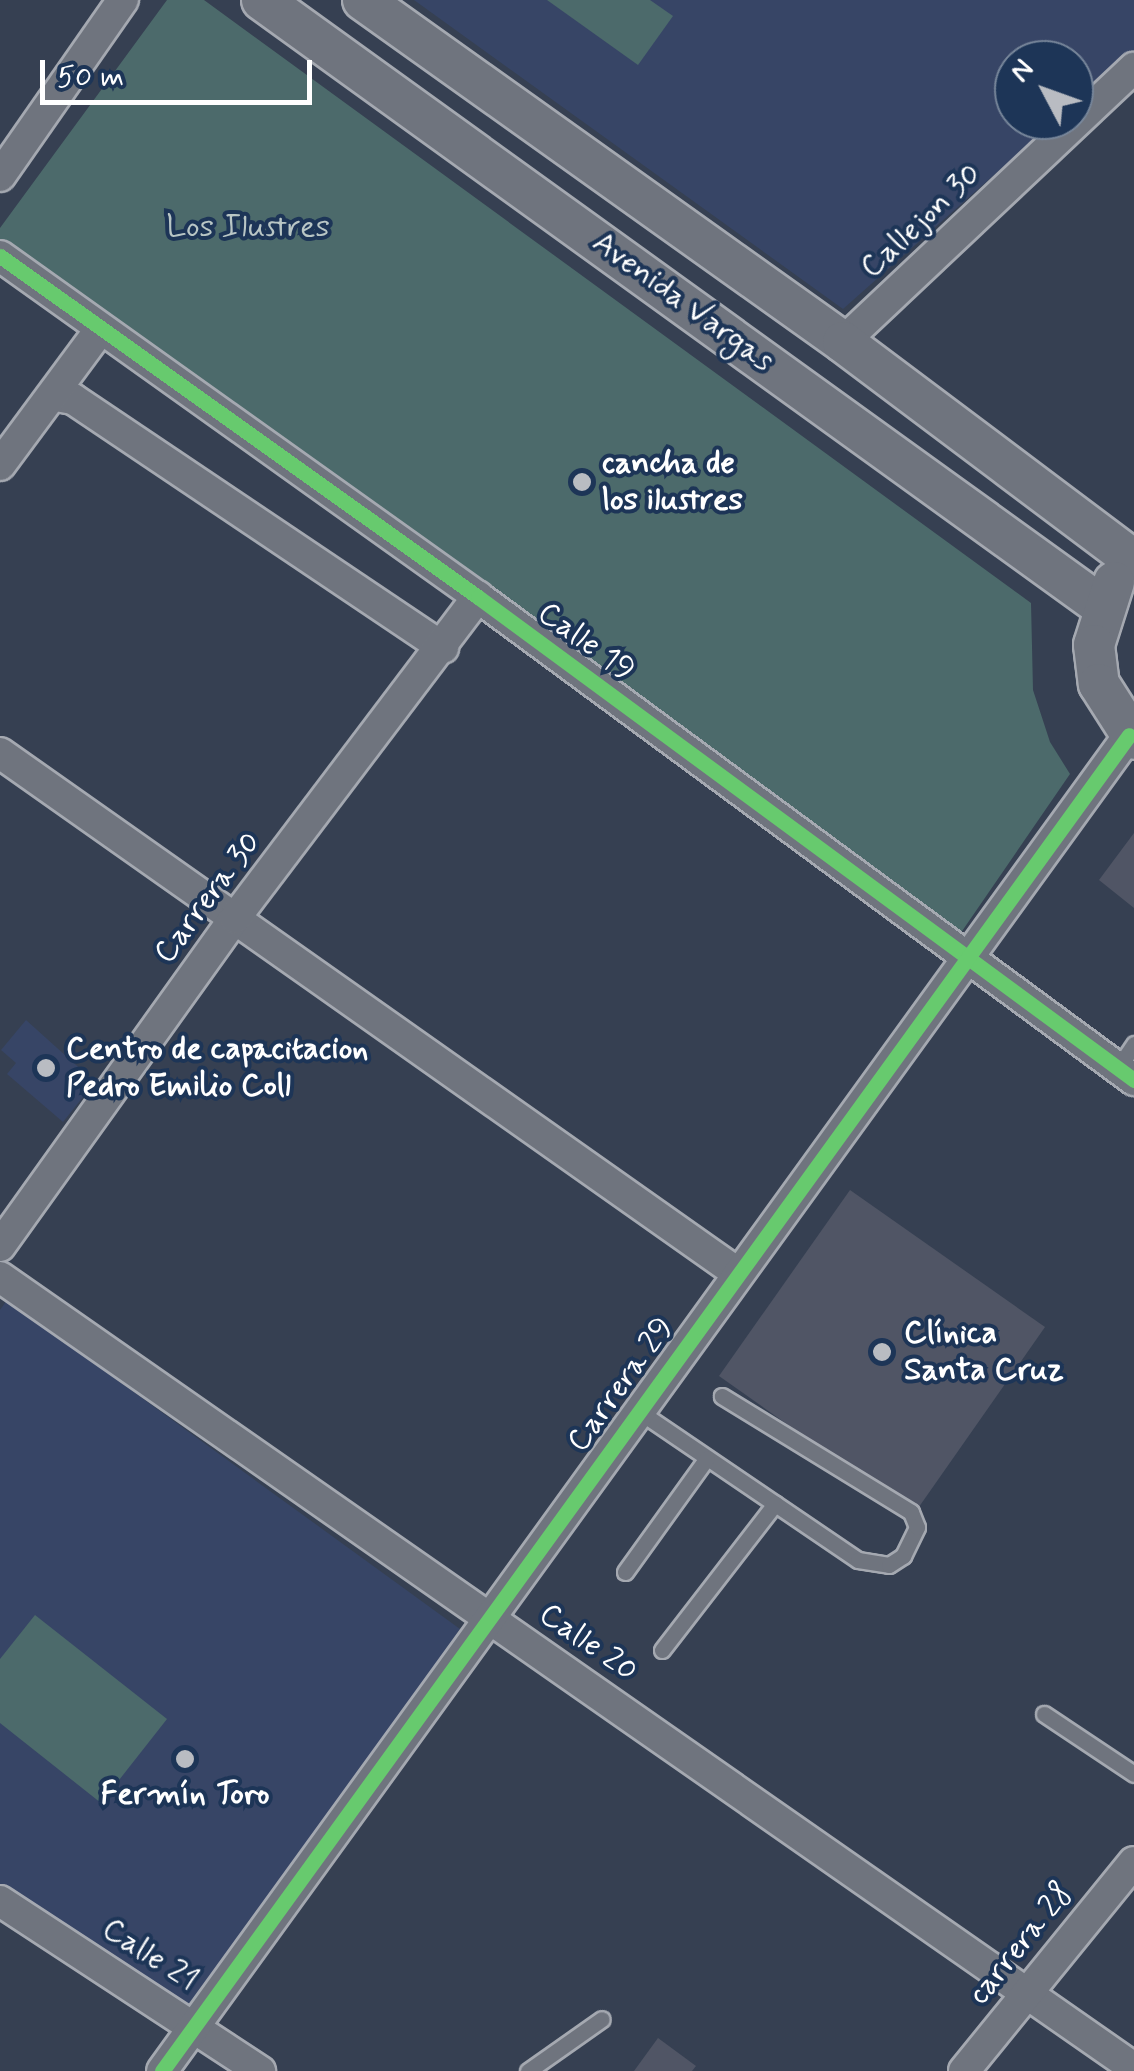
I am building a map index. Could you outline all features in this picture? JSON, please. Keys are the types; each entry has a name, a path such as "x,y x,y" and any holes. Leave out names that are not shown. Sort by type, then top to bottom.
{"main road":[{"name":"Avenida Vargas","path":"262,0 1102,606"},
{"name":"Avenida Vargas","path":"365,0 843,342 1134,560"},
{"path":"1132,737 1100,684 1094,645 1102,606 1134,560"}],"street":[{"path":"0,176 123,0"},
{"name":"Callejon 30","path":"843,342 1134,68"},
{"name":"Calle 19","path":"0,256 478,597 972,960 1129,1064"},
{"path":"0,465 40,405 56,396 100,330"},
{"path":"56,396 73,399 443,648"},
{"name":"Carrera 30","path":"0,1246 235,918 478,597"},
{"name":"Carrera 29","path":"162,2071 736,1272 972,960 1132,737"},
{"path":"0,753 736,1272"},
{"name":"Calle 20","path":"0,1277 1134,2068"},
{"name":"carrera 28","path":"964,2071 1134,1862"},
{"name":"Calle 21","path":"0,1901 260,2071"}],"lane":[{"path":"637,1410 858,1560 889,1565 914,1543 911,1512 722,1396"},
{"path":"625,1572 708,1458"},
{"path":"662,1650 775,1504"},
{"path":"1044,1714 1134,1774"},
{"path":"528,2071 602,2019"}],"shaded area":[{"path":"414,0 1134,0 1134,51 1094,86 1094,40 994,40 994,140 1033,140 843,309"},
{"name":"Centro de capacitacion Pedro Emilio Coll","path":"26,1020 95,1082 63,1122 7,1074 16,1063 1,1050"},
{"name":"Fermín Toro","path":"7,1300 460,1629 193,2013 0,1890 0,1310"}],"green space":[{"name":"Los Ilustres","path":"167,0 204,0 1031,603 1033,690 1050,742 1070,774 958,937 0,243 0,228"},
{"path":"547,0 650,0 673,16 638,65"},
{"path":"35,1615 167,1719 101,1803 0,1723 0,1659"}],"building":[{"path":"1134,833 1134,908 1099,880"},
{"name":"Clínica Santa Cruz","path":"850,1190 1045,1327 914,1514 719,1376"},
{"path":"658,2038 696,2066 692,2071 634,2071"}],"cycle path":[{"path":"0,256 478,597 1134,1080"},
{"path":"162,2071 1129,735"}],"place":[{"name":"cancha de los ilustres","path":"582,482"},
{"name":"Centro de capacitacion Pedro Emilio Coll","path":"46,1068"},
{"name":"Clínica Santa Cruz","path":"882,1352"},
{"name":"Fermín Toro","path":"185,1759"}]}
